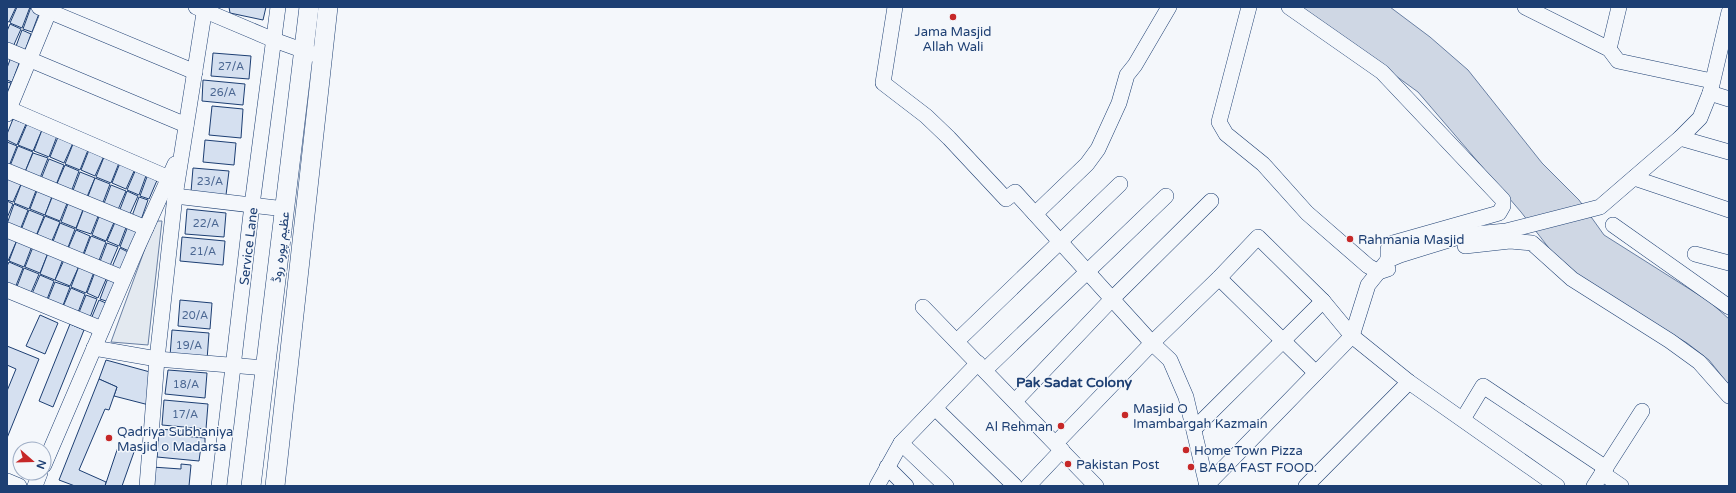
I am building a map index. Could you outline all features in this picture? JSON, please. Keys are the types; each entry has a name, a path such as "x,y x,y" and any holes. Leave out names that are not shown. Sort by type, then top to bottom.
{"main road":[{"name":"عظیم پورہ روڈ","path":"251,486 309,7"},
{"name":"عظیم پورہ روڈ","path":"275,486 328,7"}],"street":[{"name":"Service Lane","path":"219,486 252,205 278,7"},
{"path":"895,7 883,83 926,116 949,138 1006,199 1015,192 1152,343 1170,360 1186,397 1206,486"},
{"path":"1035,214 1087,164 1098,149 1119,103 1127,75 1136,65 1169,7"},
{"path":"1249,7 1218,122 1226,134 1263,164 1307,213 1368,266 1384,266 1461,246 1510,241 1532,243 1572,279 1670,341 1699,362 1729,396"},
{"path":"1289,7 1382,72 1503,200 1503,206 1499,213 1393,243 1388,249 1384,266"},
{"path":"1525,7 1608,49 1618,61 1711,87 1729,99"},
{"path":"1608,49 1619,7"},
{"path":"169,178 8,111 30,59 46,8 195,72"},
{"path":"147,486 157,359 175,196 195,72 201,8 274,40 322,58"},
{"path":"1206,486 1352,336 1368,285 1384,266 1400,255 1465,236 1506,231 1600,207 1680,138 1700,118 1724,50 1729,12"},
{"path":"7,50 186,125"},
{"path":"1680,138 1729,152"},
{"path":"52,445 146,228 182,151"},
{"path":"7,171 146,228"},
{"path":"1634,178 1729,210"},
{"path":"957,341 1059,241 1120,184"},
{"path":"175,196 285,209"},
{"path":"877,486 901,443 935,408 1087,271 1166,196"},
{"path":"1015,401 1112,299 1212,201"},
{"path":"1613,225 1729,307"},
{"path":"7,230 124,278"},
{"path":"1028,486 1059,446 1152,343 1219,278 1258,237 1323,301 1352,336 1409,382 1557,486"},
{"path":"1695,254 1729,263"},
{"path":"1219,278 1316,372"},
{"path":"7,290 102,329"},
{"path":"1194,430 1323,301"},
{"path":"923,307 1096,486"},
{"path":"94,348 157,359 266,368"},
{"path":"1306,486 1409,382"},
{"path":"1463,419 1484,386 1601,476 1621,486"},
{"path":"935,408 1015,486"},
{"path":"1601,476 1642,411"},
{"path":"901,443 946,486"},
{"path":"887,467 906,486"},
{"path":"7,481 19,486"}],"shaded area":[{"path":"1301,7 1390,7 1430,37 1468,70 1542,163 1579,200 1604,235 1710,302 1729,319 1729,385 1709,360 1687,343 1615,300 1577,274 1552,252 1521,212 1418,92"},
{"path":"155,221 162,221 148,345 111,342"}],"building":[{"path":"7,7 16,7 9,22 7,21"},
{"path":"17,7 30,7 22,28 10,23"},
{"path":"31,7 40,11 32,32 23,29"},
{"path":"229,7 266,7 263,20 230,13"},
{"path":"10,24 21,29 12,49 7,47 7,31"},
{"path":"22,30 31,34 24,53 15,49"},
{"path":"213,53 251,56 249,79 211,76"},
{"path":"11,57 20,61 12,82 7,80 7,68"},
{"path":"203,80 245,84 243,105 202,101"},
{"path":"7,82 11,83 7,94"},
{"path":"212,106 243,109 241,138 209,135"},
{"path":"13,119 26,124 17,145 7,140 7,134"},
{"path":"27,124 42,130 33,151 18,145"},
{"path":"42,130 57,136 49,157 34,151"},
{"path":"58,137 73,143 64,163 50,157"},
{"path":"205,140 236,143 234,165 203,162"},
{"path":"7,142 17,146 9,166 7,165"},
{"path":"73,144 88,150 80,170 65,164"},
{"path":"18,146 33,152 25,172 10,166"},
{"path":"89,150 104,156 95,176 81,170"},
{"path":"33,153 48,158 40,178 25,172"},
{"path":"104,157 119,163 111,183 96,177"},
{"path":"49,159 64,165 56,185 41,179"},
{"path":"120,163 135,169 126,189 112,183"},
{"path":"65,165 79,171 71,192 56,186"},
{"path":"193,168 229,171 226,195 191,192"},
{"path":"136,169 147,173 139,195 127,190"},
{"path":"80,172 95,178 86,199 72,193"},
{"path":"148,174 158,178 149,199 140,196"},
{"path":"7,176 22,182 13,202 7,200"},
{"path":"95,178 110,184 102,205 87,199"},
{"path":"22,182 37,188 29,209 14,203"},
{"path":"111,185 126,191 117,212 103,206"},
{"path":"38,188 53,194 45,215 30,209"},
{"path":"127,191 138,196 129,216 119,212"},
{"path":"53,195 68,201 60,221 45,215"},
{"path":"139,197 148,200 141,220 132,216"},
{"path":"7,201 13,204 7,218"},
{"path":"69,201 84,207 76,228 61,222"},
{"path":"14,204 28,210 20,230 7,224"},
{"path":"84,208 99,214 91,234 76,229"},
{"path":"187,209 226,213 224,237 185,234"},
{"path":"29,210 44,216 36,236 21,230"},
{"path":"100,214 115,220 106,241 92,235"},
{"path":"45,216 60,222 51,243 36,237"},
{"path":"116,220 127,225 119,246 107,241"},
{"path":"60,223 75,229 67,250 52,244"},
{"path":"128,226 138,230 129,251 120,247"},
{"path":"76,230 90,236 82,257 67,251"},
{"path":"7,236 17,240 8,261 7,260"},
{"path":"91,236 106,242 98,263 83,257"},
{"path":"182,237 225,241 223,265 180,261"},
{"path":"17,240 32,246 24,267 9,261"},
{"path":"107,243 118,247 109,268 99,264"},
{"path":"33,247 48,253 40,273 25,267"},
{"path":"120,248 128,252 121,271 112,267"},
{"path":"48,253 63,259 55,280 40,274"},
{"path":"64,260 79,266 70,286 55,280"},
{"path":"9,262 23,268 15,288 7,285 7,266"},
{"path":"79,266 94,272 86,293 71,287"},
{"path":"24,268 39,274 30,295 16,289"},
{"path":"95,272 107,277 98,298 87,293"},
{"path":"40,275 54,281 46,302 31,296"},
{"path":"108,278 117,281 109,302 100,299"},
{"path":"55,282 70,287 62,308 47,302"},
{"path":"71,288 85,294 77,315 62,309"},
{"path":"86,295 97,299 89,320 78,315"},
{"path":"99,300 108,304 100,323 91,319"},
{"path":"180,300 212,303 210,329 178,326"},
{"path":"40,315 58,323 45,354 26,346"},
{"path":"70,324 84,330 53,407 39,401"},
{"path":"172,330 209,333 207,360 170,356"},
{"path":"7,346 39,359 7,438 7,391 16,369 7,365"},
{"path":"106,360 150,372 149,405 114,396 117,387 99,379"},
{"path":"168,370 207,373 205,398 165,394"},
{"path":"99,379 117,387 109,410 105,409 79,470 106,482 105,486 75,486 59,480"},
{"path":"164,400 208,404 206,429 162,425"},
{"path":"159,429 183,431 183,436 205,438 205,447 201,446 199,461 157,457"},
{"path":"118,447 134,452 122,486 105,486"},
{"path":"181,464 191,465 189,486 154,486 152,467 181,469"}],"place":[{"name":"Jama Masjid Allah Wali","path":"953,17"},
{"name":"Rahmania Masjid","path":"1350,239"},
{"name":"Masjid O Imambargah Kazmain","path":"1125,415"},
{"name":"Al Rehman","path":"1061,426"},
{"name":"Qadriya Subhaniya Masjid o Madarsa","path":"109,438"},
{"name":"Home Town Pizza","path":"1186,450"},
{"name":"Pakistan Post","path":"1068,464"},
{"name":"BABA FAST FOOD.","path":"1191,467"}],"district":[{"name":"Pak Sadat Colony","path":"1074,382"}]}
